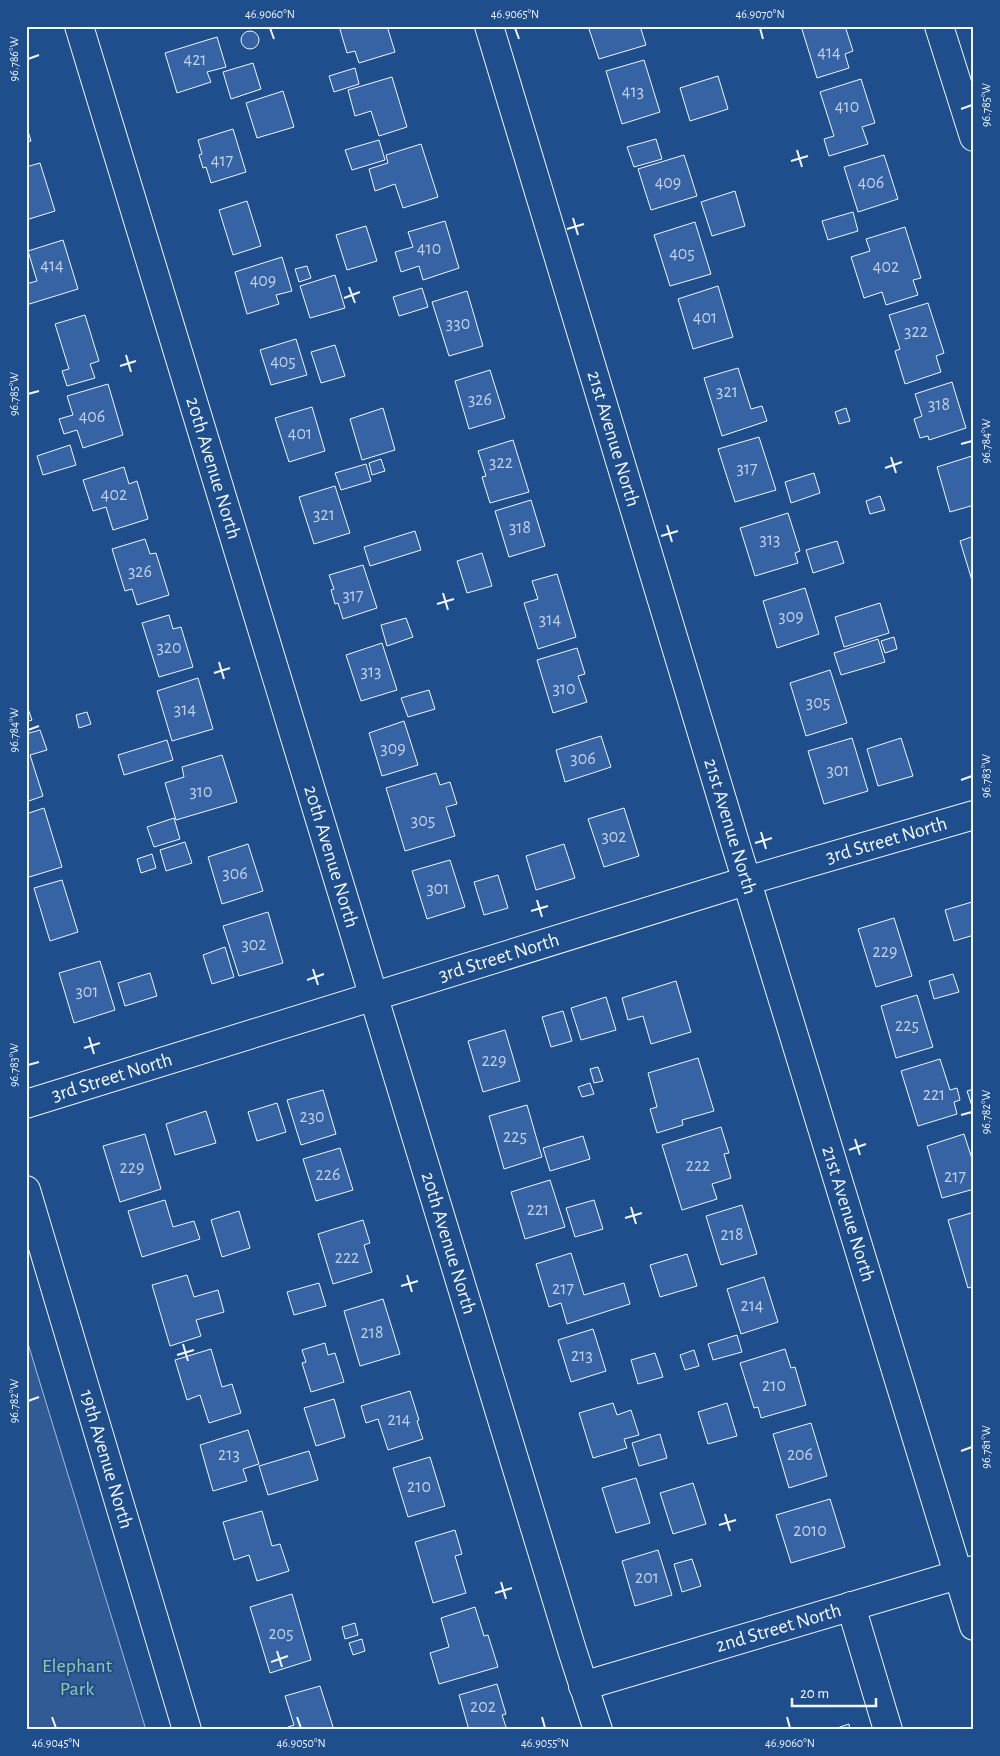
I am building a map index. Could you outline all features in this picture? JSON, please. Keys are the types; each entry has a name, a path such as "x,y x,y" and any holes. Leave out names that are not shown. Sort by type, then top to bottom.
{"street":[{"name":"20th Avenue North","path":"79,26 583,1686 598,1730"},
{"name":"21st Avenue North","path":"488,26 746,881 966,1572 974,1626"},
{"path":"940,26 974,137"},
{"name":"3rd Street North","path":"26,1104 746,881 974,815"},
{"name":"19th Avenue North","path":"26,1190 187,1730"},
{"name":"2nd Street North","path":"583,1686 966,1572"},
{"path":"851,1606 888,1730"}],"shaded area":[{"name":"Elephant Park","path":"26,1337 146,1730 26,1730"}],"building":[{"path":"339,26 387,26 395,52 359,63 355,51 347,53"},
{"path":"599,26 640,26 646,45 599,59 589,29"},
{"path":"801,26 845,26 853,51 845,54 849,68 817,78"},
{"path":"250,31 256,34 259,40 256,46 250,49 244,46 241,40 244,34"},
{"path":"217,37 226,67 207,72 211,82 177,93 165,53"},
{"path":"644,60 660,112 622,124 606,71"},
{"path":"253,63 261,89 231,99 223,72"},
{"path":"355,68 359,84 334,92 329,76"},
{"path":"718,76 728,109 690,121 680,88"},
{"path":"392,77 407,127 379,136 371,111 355,116 348,90"},
{"path":"861,79 875,123 862,127 868,144 829,156 824,139 834,136 820,92"},
{"path":"283,91 294,127 257,138 246,103"},
{"path":"26,125 31,141 26,142"},
{"path":"233,129 246,172 211,183 206,167 203,168 199,155 202,154 198,140"},
{"path":"656,139 662,159 634,167 627,147"},
{"path":"379,140 385,160 352,170 345,150"},
{"path":"421,144 438,197 403,208 395,184 375,191 369,169 388,163 386,155"},
{"path":"684,155 697,196 651,210 638,169"},
{"path":"884,155 898,199 858,212 844,167"},
{"path":"40,163 55,211 26,220 26,167"},
{"path":"735,191 745,226 712,236 701,202"},
{"path":"247,201 261,246 233,255 219,210"},
{"path":"853,212 858,231 828,240 822,221"},
{"path":"445,221 459,268 423,280 419,266 401,272 395,252 413,247 408,232"},
{"path":"695,222 711,274 670,286 654,235"},
{"path":"366,226 377,261 347,270 336,235"},
{"path":"905,227 921,278 913,280 918,295 886,305 882,292 864,298 851,257 870,251 866,239"},
{"path":"63,240 78,289 26,305 26,284 37,281 28,251"},
{"path":"282,257 292,291 276,295 279,304 247,314 235,272"},
{"path":"307,266 311,278 299,282 295,269"},
{"path":"335,275 345,308 310,318 300,286"},
{"path":"718,286 733,337 693,349 678,299"},
{"path":"422,288 428,307 399,316 393,297"},
{"path":"467,291 483,346 449,356 432,302"},
{"path":"928,303 944,353 936,356 941,372 905,384 895,351 900,349 889,315"},
{"path":"85,315 99,361 90,364 95,378 67,386 62,371 69,369 55,324"},
{"path":"296,339 307,375 271,385 260,350"},
{"path":"335,345 345,376 321,383 311,352"},
{"path":"738,368 751,409 762,406 767,421 722,436 704,378"},
{"path":"490,370 505,418 469,429 455,381"},
{"path":"952,382 966,428 929,440 928,436 920,438 914,419 922,416 915,394"},
{"path":"108,384 123,435 83,448 77,430 64,434 59,419 73,415 67,396"},
{"path":"312,407 325,451 289,462 275,418"},
{"path":"383,408 395,450 362,460 350,419"},
{"path":"846,408 850,421 839,424 835,412"},
{"path":"759,437 776,490 735,502 718,449"},
{"path":"513,440 529,492 490,503 482,477 486,476 478,451"},
{"path":"70,445 76,465 43,475 37,456"},
{"path":"972,456 974,505 950,512 937,467"},
{"path":"381,459 385,471 372,475 369,463"},
{"path":"366,464 371,481 341,490 335,473"},
{"path":"124,467 129,484 137,481 148,519 113,530 106,507 93,511 83,480"},
{"path":"814,473 820,493 791,503 785,482"},
{"path":"335,486 350,533 314,544 299,497"},
{"path":"880,496 885,510 870,514 866,501"},
{"path":"531,500 545,546 509,557 495,511"},
{"path":"788,513 800,551 795,553 798,563 755,576 740,528"},
{"path":"415,531 421,550 370,566 364,547"},
{"path":"974,536 974,587 960,541"},
{"path":"145,539 150,554 156,553 169,595 137,605 132,589 125,591 112,549"},
{"path":"837,541 844,563 813,573 806,550"},
{"path":"482,553 492,586 467,593 457,561"},
{"path":"363,565 377,608 343,619 338,603 335,604 331,590 334,589 329,575"},
{"path":"557,574 576,637 538,649 524,603 538,599 532,581"},
{"path":"805,588 819,634 777,648 763,601"},
{"path":"880,603 889,633 844,647 835,617"},
{"path":"169,615 173,629 181,627 193,667 159,677 142,623"},
{"path":"406,618 413,637 387,646 381,625"},
{"path":"894,637 897,649 885,653 881,641"},
{"path":"878,639 885,662 841,675 834,653"},
{"path":"382,643 397,690 361,701 346,655"},
{"path":"577,648 585,674 578,676 587,702 553,713 537,660"},
{"path":"830,670 847,723 806,736 790,683"},
{"path":"198,678 213,729 172,741 157,691"},
{"path":"429,690 435,709 408,717 401,698"},
{"path":"26,703 32,720 26,722"},
{"path":"87,712 91,724 79,728 76,715"},
{"path":"404,721 418,765 382,776 369,733"},
{"path":"40,730 47,750 30,755 43,796 26,802 26,734"},
{"path":"601,736 611,767 565,782 556,750"},
{"path":"852,738 868,791 824,804 808,751"},
{"path":"901,738 913,776 878,786 867,749"},
{"path":"167,740 173,760 124,775 118,755"},
{"path":"222,755 237,802 176,820 165,783 184,777 182,767"},
{"path":"436,773 440,785 450,782 457,804 446,807 455,836 405,851 386,788"},
{"path":"44,808 62,867 29,877 26,868 26,814"},
{"path":"624,808 639,856 604,867 588,819"},
{"path":"174,818 180,839 154,847 147,827"},
{"path":"185,842 192,863 166,871 160,850"},
{"path":"248,844 263,891 222,904 208,857"},
{"path":"564,844 575,878 536,890 526,856"},
{"path":"152,854 156,868 141,873 137,859"},
{"path":"450,860 465,907 427,919 412,871"},
{"path":"498,875 508,908 484,915 474,882"},
{"path":"62,880 78,932 50,941 34,888"},
{"path":"972,902 974,907 974,935 954,941 945,910"},
{"path":"268,912 283,963 239,976 223,926"},
{"path":"894,918 912,976 876,987 858,929"},
{"path":"225,947 234,977 212,984 203,955"},
{"path":"100,961 115,1010 74,1023 59,973"},
{"path":"150,973 157,996 125,1006 118,983"},
{"path":"953,974 959,992 934,999 929,981"},
{"path":"676,981 691,1032 651,1044 643,1016 628,1020 622,998"},
{"path":"917,995 933,1047 896,1058 881,1006"},
{"path":"606,997 616,1030 581,1040 571,1008"},
{"path":"563,1011 572,1041 551,1047 542,1017"},
{"path":"505,1030 520,1081 483,1092 468,1041"},
{"path":"698,1058 714,1111 682,1120 683,1125 657,1133 650,1109 657,1107 648,1073"},
{"path":"940,1059 950,1090 957,1088 960,1100 954,1102 957,1114 918,1126 901,1071"},
{"path":"598,1067 603,1081 594,1083 590,1069"},
{"path":"590,1083 594,1094 582,1097 578,1087"},
{"path":"974,1089 974,1112 967,1091"},
{"path":"323,1090 336,1134 301,1145 287,1100"},
{"path":"277,1103 286,1132 257,1141 248,1112"},
{"path":"527,1105 542,1157 504,1169 489,1116"},
{"path":"206,1111 216,1143 175,1155 166,1124"},
{"path":"721,1127 729,1153 724,1154 731,1178 712,1184 717,1199 682,1210 662,1145"},
{"path":"145,1134 161,1189 120,1202 103,1146"},
{"path":"964,1134 974,1165 974,1189 942,1198 927,1146"},
{"path":"583,1136 590,1159 550,1171 543,1148"},
{"path":"340,1148 353,1190 316,1201 303,1159"},
{"path":"550,1180 565,1227 525,1239 511,1192"},
{"path":"165,1200 173,1227 194,1221 200,1239 142,1257 128,1211"},
{"path":"594,1200 603,1229 575,1237 566,1208"},
{"path":"742,1205 757,1254 721,1265 706,1216"},
{"path":"239,1211 250,1248 222,1257 211,1220"},
{"path":"974,1212 974,1286 968,1288 948,1220"},
{"path":"363,1220 370,1243 364,1245 372,1272 333,1284 318,1234"},
{"path":"571,1253 584,1295 624,1283 630,1304 567,1324 561,1303 549,1307 536,1264"},
{"path":"687,1254 697,1286 660,1297 650,1265"},
{"path":"187,1275 194,1297 218,1290 224,1312 196,1320 201,1336 170,1346 152,1285"},
{"path":"764,1277 778,1322 741,1334 727,1289"},
{"path":"319,1283 326,1306 294,1315 287,1292"},
{"path":"383,1299 400,1354 360,1366 344,1311"},
{"path":"593,1329 606,1371 571,1382 558,1340"},
{"path":"737,1335 742,1352 713,1360 708,1344"},
{"path":"325,1343 328,1355 335,1353 344,1382 311,1392 302,1363 306,1362 302,1350"},
{"path":"211,1349 222,1387 232,1384 241,1413 209,1423 200,1395 187,1400 175,1360"},
{"path":"785,1349 791,1368 795,1367 806,1405 761,1418 758,1407 754,1408 740,1363"},
{"path":"694,1350 699,1366 685,1370 680,1355"},
{"path":"655,1353 663,1377 638,1384 631,1360"},
{"path":"410,1391 423,1439 388,1450 378,1419 366,1423 361,1406"},
{"path":"334,1399 345,1437 316,1446 304,1408"},
{"path":"613,1403 617,1415 631,1410 639,1435 624,1439 627,1448 593,1458 579,1413"},
{"path":"727,1403 737,1436 708,1444 698,1412"},
{"path":"811,1423 827,1476 789,1488 773,1434"},
{"path":"248,1430 259,1464 243,1469 247,1481 213,1491 200,1445"},
{"path":"660,1434 667,1458 639,1466 632,1443"},
{"path":"309,1451 318,1480 268,1495 259,1466"},
{"path":"430,1457 445,1506 408,1517 393,1468"},
{"path":"636,1478 650,1523 616,1533 602,1488"},
{"path":"693,1483 706,1524 673,1534 660,1493"},
{"path":"830,1499 845,1547 791,1563 776,1515"},
{"path":"262,1511 272,1546 280,1544 289,1571 257,1581 249,1555 234,1560 223,1522"},
{"path":"455,1530 462,1554 455,1556 466,1593 433,1603 415,1542"},
{"path":"658,1550 672,1595 635,1606 622,1561"},
{"path":"692,1559 701,1586 682,1592 674,1564"},
{"path":"292,1594 311,1660 270,1673 250,1607"},
{"path":"475,1607 484,1636 488,1635 498,1667 439,1684 430,1653 449,1647 441,1618"},
{"path":"355,1623 358,1635 345,1639 342,1627"},
{"path":"362,1639 365,1651 353,1655 349,1643"},
{"path":"497,1684 506,1714 502,1715 507,1730 469,1730 459,1695"},
{"path":"320,1686 334,1730 289,1730 288,1727 294,1725 285,1696"},
{"path":"849,1724 850,1730 831,1730"}]}
